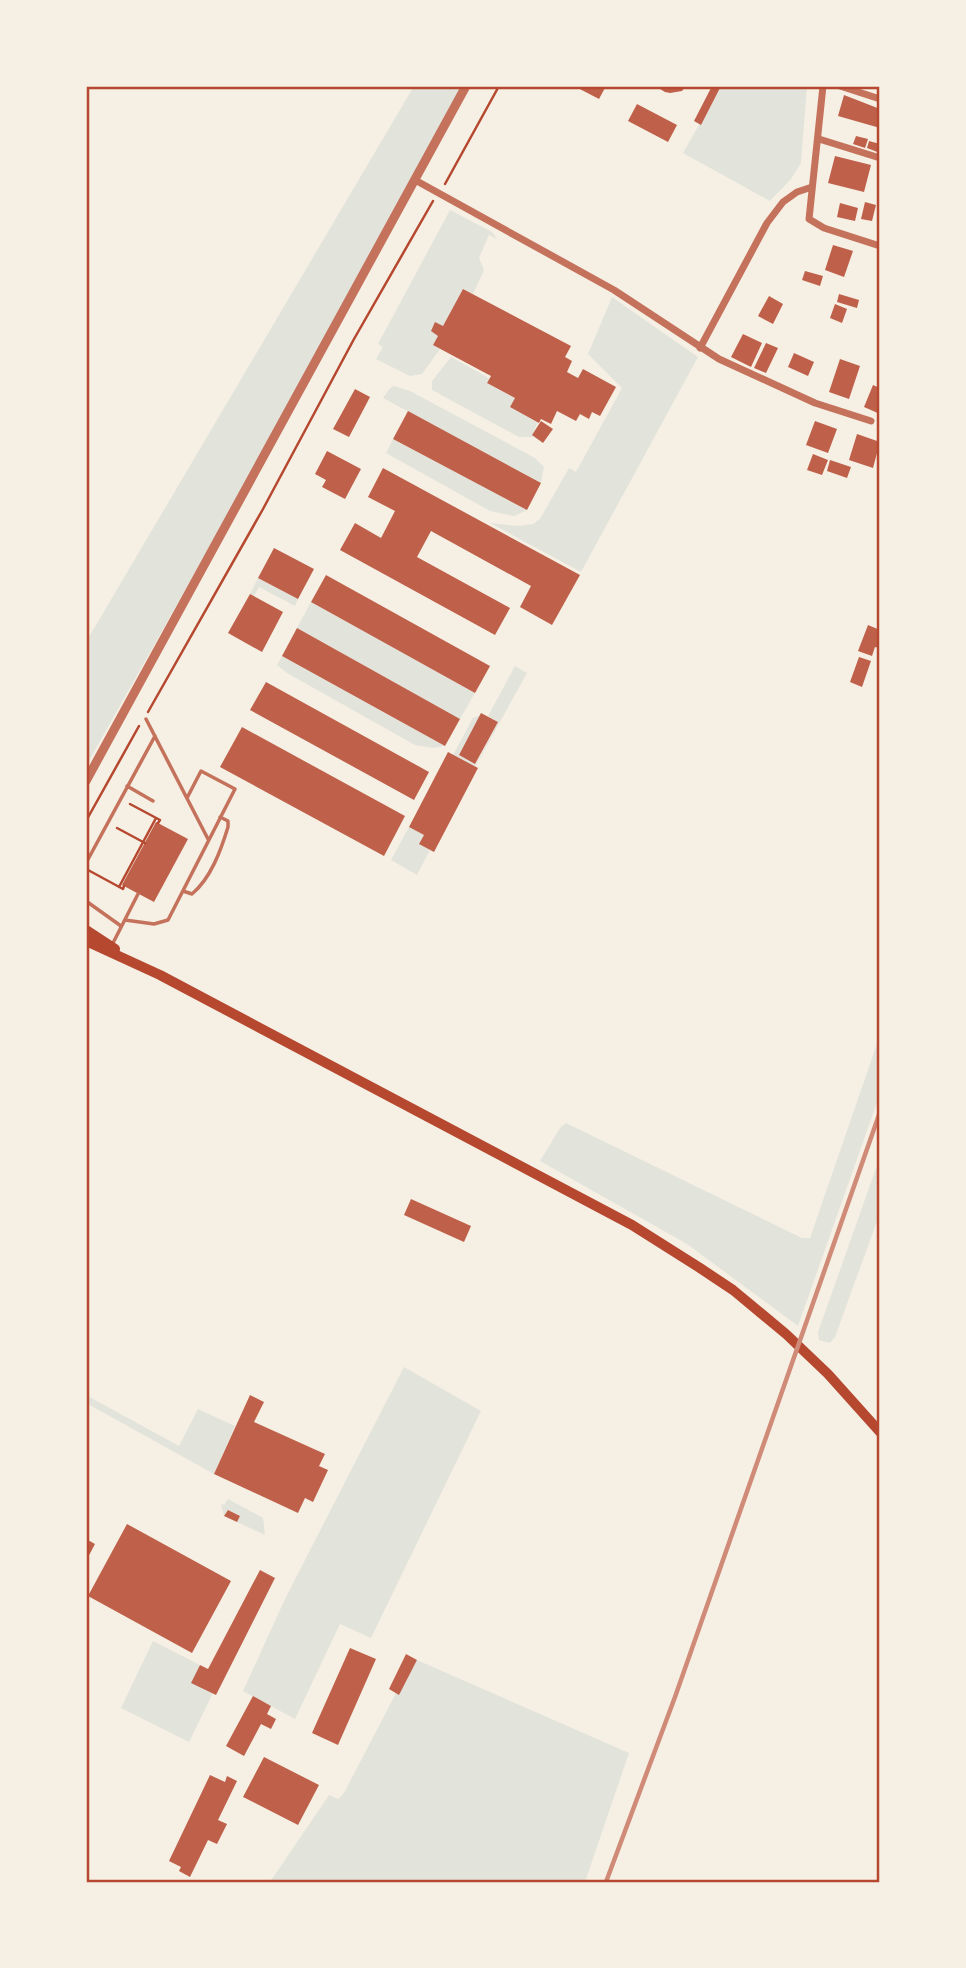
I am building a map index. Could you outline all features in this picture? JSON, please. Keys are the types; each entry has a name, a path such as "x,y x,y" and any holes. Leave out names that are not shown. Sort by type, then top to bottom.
{"main road":[{"path":"86,930 127,958"},
{"path":"86,941 127,958 632,1225 733,1290 786,1334 828,1374 880,1432"}],"street":[{"path":"86,781 466,86"},
{"path":"823,86 809,219 824,228 880,246"},
{"path":"840,86 880,99"},
{"path":"819,139 880,158"},
{"path":"415,180 614,290 700,348 791,393 870,421"},
{"path":"700,348 773,214 797,192 812,187"}],"lane":[{"path":"146,719 208,840"},
{"path":"86,863 155,736"},
{"path":"125,920 154,924 168,920 235,789 201,771 187,798"},
{"path":"127,786 153,801"},
{"path":"183,891 192,894 198,889 214,863 228,827 228,821 220,817"},
{"path":"113,943 138,894"},
{"path":"86,901 121,927"}],"path":[{"path":"444,186 499,86"},
{"path":"151,707 252,529 361,326 435,199"},
{"path":"86,821 140,726"},
{"path":"121,799 160,820 158,823"},
{"path":"119,887 156,818"},
{"path":"107,823 144,843"},
{"path":"86,869 123,889 124,886"}],"shaded area":[{"path":"414,86 463,86 86,766 86,642"},
{"path":"721,86 807,86 801,163 791,179 770,201 683,153"},
{"path":"450,210 492,232 497,239 489,235 479,258 484,270 473,294 463,289 433,345 440,349 422,374 410,376 376,359 383,347 378,344"},
{"path":"612,297 698,357 581,572 490,523 518,526 533,524 540,519 569,468 576,472 622,388 588,354"},
{"path":"451,357 489,378 487,383 515,398 510,407 538,422 532,435 535,437 519,437 432,390 432,381"},
{"path":"394,386 410,391 535,458 544,467 541,483 383,398"},
{"path":"393,439 527,510 514,516 490,511 386,453"},
{"path":"258,578 298,599 295,606 259,587 254,596 250,594"},
{"path":"311,602 475,693 460,719 297,628"},
{"path":"282,656 445,746 433,748 415,745 287,673 277,665"},
{"path":"515,666 527,673 475,767 453,755 473,718 481,715 459,755 476,764 498,722 488,716"},
{"path":"409,827 424,835 419,844 430,850 417,875 391,860"},
{"path":"880,1035 880,1094 798,1326 687,1244 540,1161 560,1128 566,1123 802,1238 810,1238"},
{"path":"880,1157 880,1213 835,1337 830,1343 819,1340 818,1332"},
{"path":"404,1367 481,1411 371,1638 340,1624 295,1719 243,1691 285,1599"},
{"path":"86,1395 179,1446 198,1409 235,1426 214,1474 86,1403"},
{"path":"228,1499 263,1518 265,1535 237,1522 240,1516 228,1510 224,1516 221,1504 224,1505"},
{"path":"153,1641 200,1665 192,1683 213,1693 189,1742 121,1708"},
{"path":"417,1660 629,1753 585,1882 270,1882 329,1795 338,1799 344,1793 396,1693 399,1694"}],"building":[{"path":"574,86 606,86 599,99"},
{"path":"655,86 686,86 682,91 670,93"},
{"path":"712,86 721,86 701,125 694,121"},
{"path":"844,95 880,109 880,128 838,116"},
{"path":"637,104 677,125 668,142 628,121"},
{"path":"856,136 868,139 865,148 853,144"},
{"path":"869,141 880,144 880,153 867,148"},
{"path":"835,156 871,165 864,192 828,183"},
{"path":"865,202 876,205 872,221 861,219"},
{"path":"840,203 858,208 855,221 837,217"},
{"path":"833,245 853,251 844,277 825,270"},
{"path":"805,271 823,276 820,286 802,280"},
{"path":"463,289 571,346 565,357 572,361 567,372 578,378 583,369 616,387 600,416 592,412 589,419 580,414 576,421 557,411 551,424 541,419 539,423 510,407 515,398 487,383 491,376 433,345 438,336 431,331 435,322 443,326"},
{"path":"839,294 859,300 857,308 837,302"},
{"path":"769,296 783,304 773,324 758,316"},
{"path":"835,304 847,309 842,323 830,318"},
{"path":"743,334 762,343 751,367 731,357"},
{"path":"766,343 778,348 766,373 754,368"},
{"path":"794,353 814,362 808,376 788,367"},
{"path":"840,359 860,366 849,399 829,392"},
{"path":"873,385 880,388 880,414 864,407"},
{"path":"355,389 370,397 349,437 333,429"},
{"path":"408,411 541,483 527,510 393,439"},
{"path":"541,421 553,429 543,443 532,435"},
{"path":"815,421 837,429 828,453 806,445"},
{"path":"857,434 880,442 873,468 849,460"},
{"path":"327,451 361,469 345,499 322,487 326,480 315,474"},
{"path":"813,454 828,460 822,475 807,470"},
{"path":"830,460 851,467 847,478 827,471"},
{"path":"383,468 580,575 552,625 520,607 531,586 431,531 417,557 510,608 495,635 340,550 355,523 381,538 395,511 368,497"},
{"path":"274,548 314,569 298,599 258,578"},
{"path":"326,575 490,666 475,693 311,602"},
{"path":"250,594 283,612 262,652 228,633"},
{"path":"868,625 880,630 880,645 879,648 875,647 872,656 858,651"},
{"path":"297,628 460,719 445,746 282,656"},
{"path":"859,657 871,661 862,687 850,682"},
{"path":"266,682 429,772 414,800 250,710"},
{"path":"481,713 498,722 475,764 459,755"},
{"path":"242,727 405,816 384,856 220,767"},
{"path":"448,752 478,768 434,852 419,844 424,835 409,827"},
{"path":"156,822 188,839 154,902 122,885"},
{"path":"411,1199 471,1226 464,1242 404,1215"},
{"path":"250,1395 264,1402 254,1422 325,1454 319,1466 328,1470 313,1502 305,1498 298,1513 214,1474"},
{"path":"228,1510 240,1516 237,1522 224,1516"},
{"path":"127,1524 231,1581 192,1653 88,1596"},
{"path":"86,1539 95,1544 86,1561"},
{"path":"260,1570 275,1578 216,1695 191,1683 200,1665 208,1669"},
{"path":"350,1648 376,1659 338,1745 312,1733"},
{"path":"406,1654 417,1660 399,1695 389,1689"},
{"path":"253,1696 271,1706 267,1714 276,1719 271,1729 261,1724 244,1756 226,1746"},
{"path":"264,1757 319,1785 298,1825 243,1797"},
{"path":"210,1775 225,1782 227,1776 237,1781 218,1820 227,1824 217,1844 208,1840 190,1877 179,1871 181,1867 169,1861"}],"railway":[{"path":"606,1882 675,1697 880,1112"}]}
